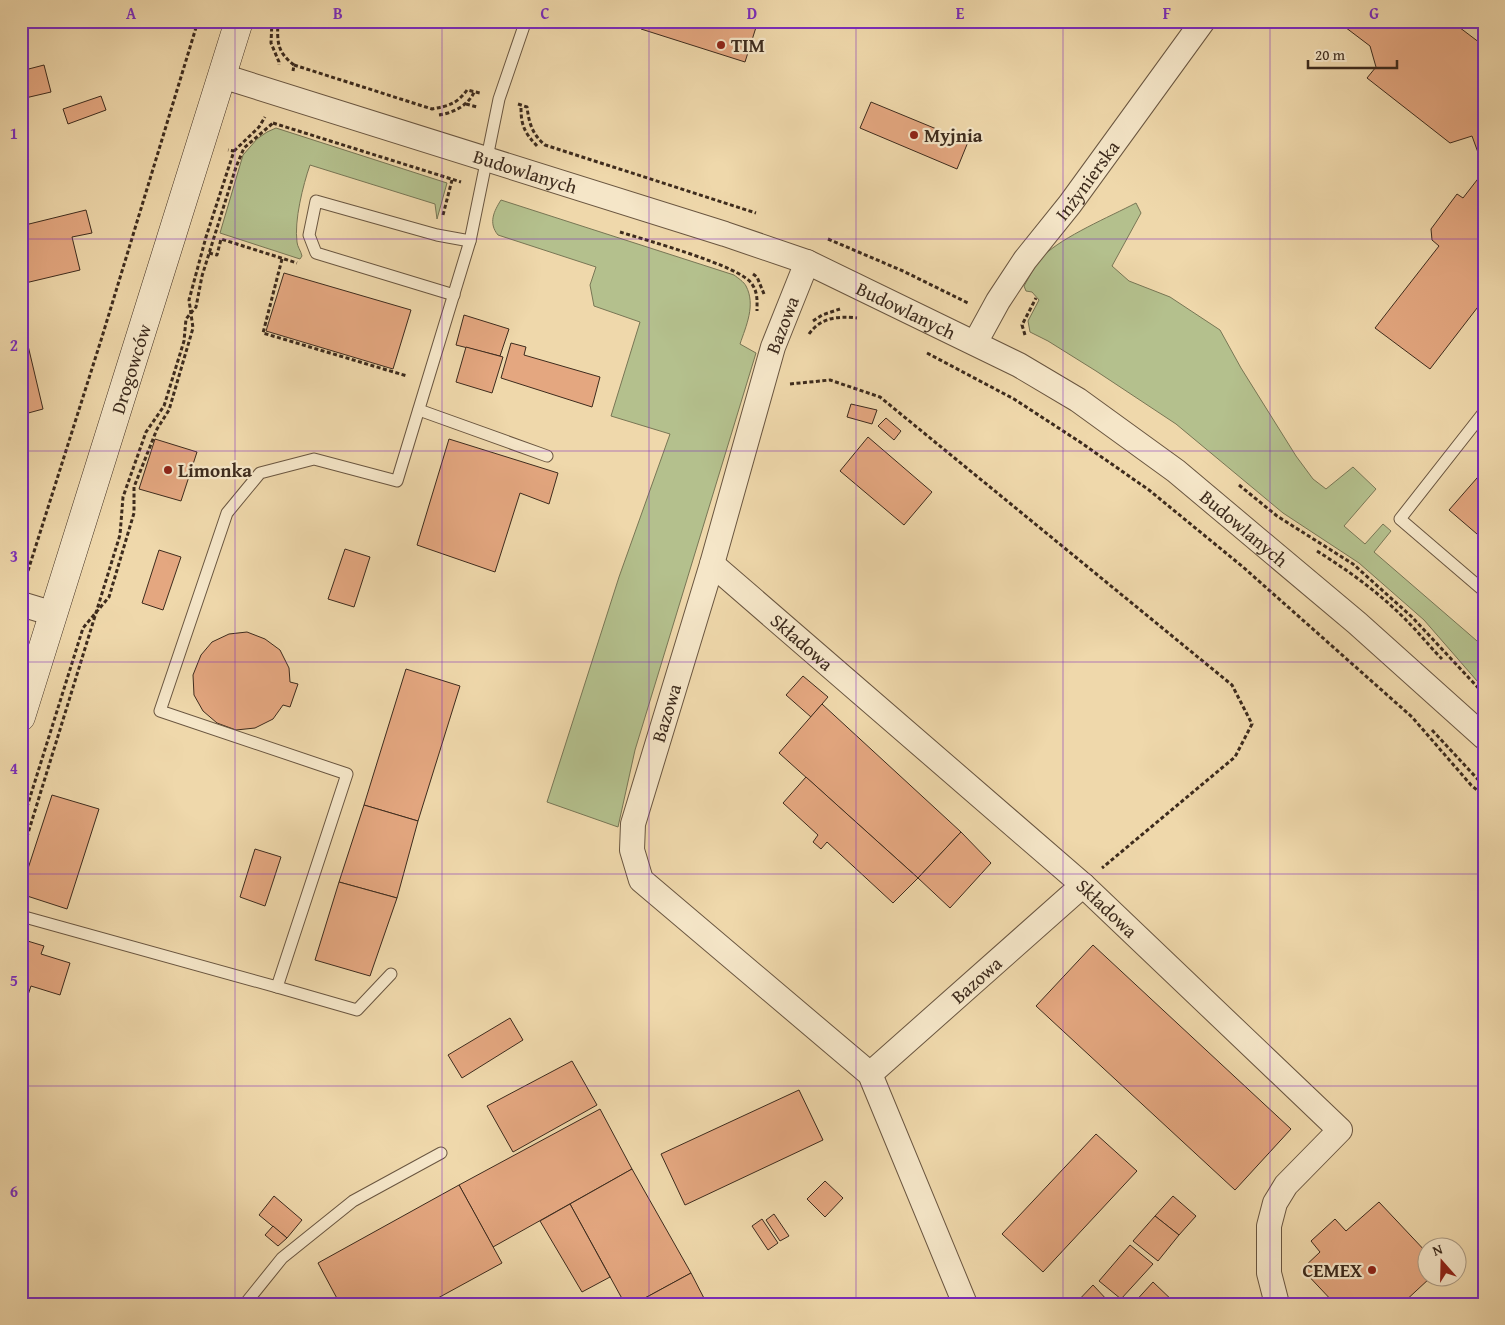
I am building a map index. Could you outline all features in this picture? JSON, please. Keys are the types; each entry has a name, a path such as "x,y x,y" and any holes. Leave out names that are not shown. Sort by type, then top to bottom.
{"main road":[{"name":"Drogowców","path":"21,717 92,489 134,362 239,21"}],"street":[{"name":"Inżynierska","path":"975,343 998,301 1025,260 1070,204 1203,21"},
{"name":"Budowlanych","path":"222,76 725,234 807,262 1032,372 1078,400 1176,471 1356,623 1484,737"},
{"name":"Bazowa","path":"807,262 778,332 761,386 712,564 633,824 632,850 642,880 870,1074 965,1304"},
{"name":"Składowa","path":"712,564 1083,885 1340,1130 1286,1185 1274,1203 1269,1226 1269,1272 1277,1304"},
{"path":"22,594 54,614"},
{"name":"Bazowa","path":"870,1074 1083,885"}],"lane":[{"path":"277,987 347,774 160,711 226,513 260,473 314,459 397,481 470,241 499,98 525,23"},
{"path":"454,295 316,253 309,235 316,201 437,235 470,241"},
{"path":"418,410 547,456"},
{"path":"1484,412 1400,519 1484,591"},
{"path":"21,916 357,1010 392,974"},
{"path":"245,1304 282,1258 353,1201 441,1153"}],"path":[{"path":"22,594 198,21"},
{"path":"278,21 277,40 284,57 294,65 432,109 447,106 460,99 467,90"},
{"path":"21,856 120,535 123,497 146,432 164,406 184,341 186,319 191,311 196,308 202,276 236,167 244,148 273,123 294,65"},
{"path":"273,123 452,180 481,187"},
{"path":"21,826 83,628 109,597 134,514 134,487 157,429 169,410 193,328 189,300 206,237 234,151 201,142"},
{"path":"446,204 452,180"},
{"path":"612,230 738,272 752,283 757,296 756,312"},
{"path":"209,253 217,255 222,239 306,266"},
{"path":"282,259 263,332 412,377"},
{"path":"807,324 822,315 841,309 848,310"},
{"path":"806,342 815,326 829,318 841,316 857,318"},
{"path":"919,349 1014,400 1080,442 1149,490 1243,567 1412,717 1470,785 1484,796"},
{"path":"761,386 830,380 880,398 1232,685 1252,724 1235,757 1083,885"},
{"path":"1430,727 1484,786"}],"green space":[{"path":"276,128 447,183 437,219 435,204 310,165 298,214 296,233 297,244 302,256 300,259 220,233 243,155 257,139"},
{"path":"501,200 734,275 741,280 749,293 749,315 740,344 756,353 635,750 618,827 547,802 619,577 670,434 611,416 640,322 594,306 590,285 596,267 498,235 493,226 493,217"},
{"path":"1136,203 1141,213 1112,266 1129,281 1170,297 1220,330 1241,368 1296,456 1313,479 1326,489 1353,467 1376,489 1344,526 1365,544 1383,524 1391,531 1374,552 1484,647 1484,689 1424,620 1359,563 1283,513 1176,424 1096,371 1030,332 1028,321 1039,300 1032,292 1026,291 1024,286 1040,259 1075,234"}],"building":[{"name":"TIM","path":"644,21 758,21 745,62 641,29"},
{"path":"1337,21 1451,21 1484,46 1484,169 1472,136 1450,143 1367,78 1376,67 1370,46"},
{"path":"44,65 51,92 21,99 21,71"},
{"path":"101,96 106,110 68,124 63,109"},
{"name":"Myjnia","path":"871,102 968,142 957,169 860,128"},
{"path":"1484,171 1484,299 1430,369 1375,328 1439,246 1432,240 1431,229 1457,194 1463,198"},
{"path":"21,210 25,225 86,210 92,233 72,237 80,270 21,284"},
{"path":"284,273 411,310 393,369 266,331"},
{"path":"464,315 509,329 500,356 456,345"},
{"path":"21,316 43,409 21,415"},
{"path":"511,343 526,347 524,355 600,377 592,407 501,378"},
{"path":"466,347 503,357 492,393 456,382"},
{"path":"851,404 877,410 872,424 847,417"},
{"path":"886,418 901,431 894,440 878,426"},
{"path":"868,437 932,492 904,525 840,471"},
{"name":"Limonka","path":"155,439 197,452 181,501 139,489"},
{"path":"449,439 558,473 549,504 520,493 495,572 417,545"},
{"path":"1484,470 1484,540 1449,510"},
{"path":"345,549 370,557 354,607 328,599"},
{"path":"159,550 181,557 163,610 142,603"},
{"path":"247,632 265,639 280,650 289,668 290,682 298,684 290,707 283,705 273,719 255,728 236,730 217,723 203,711 194,695 193,675 201,655 212,642 229,634"},
{"path":"406,669 460,686 418,821 364,805"},
{"path":"803,676 828,697 811,717 786,695"},
{"path":"822,704 961,832 918,878 779,753"},
{"path":"806,777 918,878 893,903 827,842 821,849 813,842 818,835 783,803"},
{"path":"52,795 99,809 67,909 21,894"},
{"path":"364,805 418,821 397,898 339,882"},
{"path":"961,832 991,863 950,908 918,878"},
{"path":"255,849 281,857 265,906 240,897"},
{"path":"339,882 397,898 370,976 315,960"},
{"path":"21,939 44,946 41,954 70,963 60,995 31,986 22,1013"},
{"path":"1093,945 1291,1129 1235,1190 1036,1006"},
{"path":"510,1018 523,1040 462,1078 448,1055"},
{"path":"572,1061 597,1105 513,1152 487,1106"},
{"path":"799,1090 823,1140 685,1205 661,1154"},
{"path":"600,1109 632,1169 493,1247 459,1185"},
{"path":"1096,1134 1137,1171 1043,1272 1002,1234"},
{"path":"632,1169 691,1273 634,1304 625,1304 570,1204"},
{"path":"825,1181 843,1198 825,1217 807,1199"},
{"path":"459,1185 502,1263 427,1304 340,1304 318,1263"},
{"path":"274,1196 302,1220 287,1238 259,1215"},
{"path":"1173,1196 1196,1216 1179,1235 1155,1216"},
{"path":"1379,1202 1418,1243 1419,1288 1402,1304 1335,1304 1302,1269 1320,1252 1311,1241 1335,1219 1346,1231"},
{"path":"570,1204 610,1277 582,1292 540,1221"},
{"path":"774,1214 789,1236 780,1241 766,1220"},
{"path":"1155,1216 1179,1235 1158,1261 1133,1241"},
{"path":"762,1219 778,1243 768,1250 752,1226"},
{"path":"273,1226 287,1238 278,1246 265,1235"},
{"path":"1130,1245 1153,1264 1121,1299 1099,1281"},
{"path":"691,1273 707,1304 634,1304"},
{"path":"1153,1282 1176,1304 1133,1304"},
{"path":"1093,1285 1109,1302 1114,1297 1121,1304 1075,1304"}],"place":[{"name":"TIM","path":"721,45"},
{"name":"Myjnia","path":"914,135"},
{"name":"Limonka","path":"168,470"},
{"name":"СEMEX","path":"1372,1270"}]}
